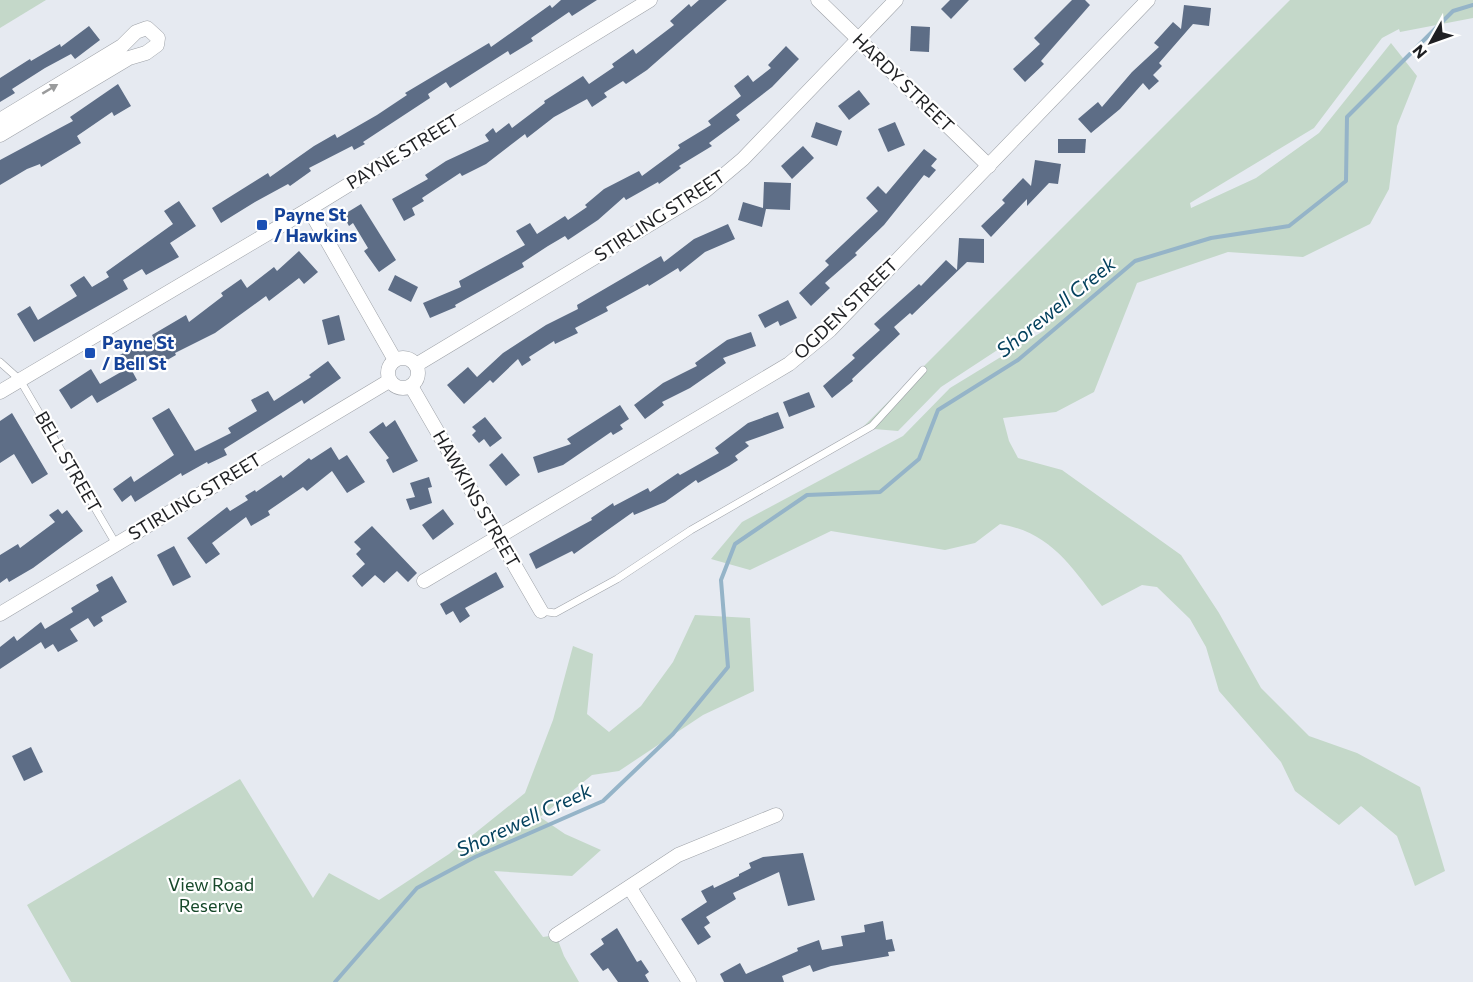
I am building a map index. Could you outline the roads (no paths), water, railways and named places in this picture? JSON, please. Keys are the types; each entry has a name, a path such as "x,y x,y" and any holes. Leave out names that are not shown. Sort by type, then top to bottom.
{"street":[{"name":"PAYNE STREET","path":"0,392 309,209 650,0"},
{"name":"HARDY STREET","path":"818,0 988,166"},
{"name":"STIRLING STREET","path":"416,365 705,191 743,159 896,0"},
{"name":"OGDEN STREET","path":"424,580 789,364 830,330 1148,0"},
{"path":"0,120 122,46 136,32 147,28 158,38 157,45 146,52 129,58 0,135"},
{"path":"309,209 394,360"},
{"path":"409,359 416,365 417,379 411,386 401,389 389,381 387,372 394,360 409,359"},
{"name":"STIRLING STREET","path":"0,614 389,381"},
{"name":"HAWKINS STREET","path":"411,386 496,536 542,611"},
{"path":"556,935 678,855 776,815"},
{"path":"630,888 689,982"}],"lane":[{"name":"BELL STREET","path":"0,362 20,380 116,544"},
{"path":"542,611 555,613 618,579 691,530 872,426 923,370"}],"waterway":[{"name":"Shorewell Creek","path":"335,982 417,888 475,857 603,801 673,734 728,667 721,580 735,544 807,495 880,492 919,459 938,410 1018,360 1135,261 1211,238 1289,226 1346,181 1347,117 1453,11 1473,5"}],"place":[{"name":"Payne St / Hawkins","path":"262,225"},
{"name":"Payne St / Bell St","path":"90,353"}],"park label":[{"name":"View Road Reserve","path":"211,895"}]}
